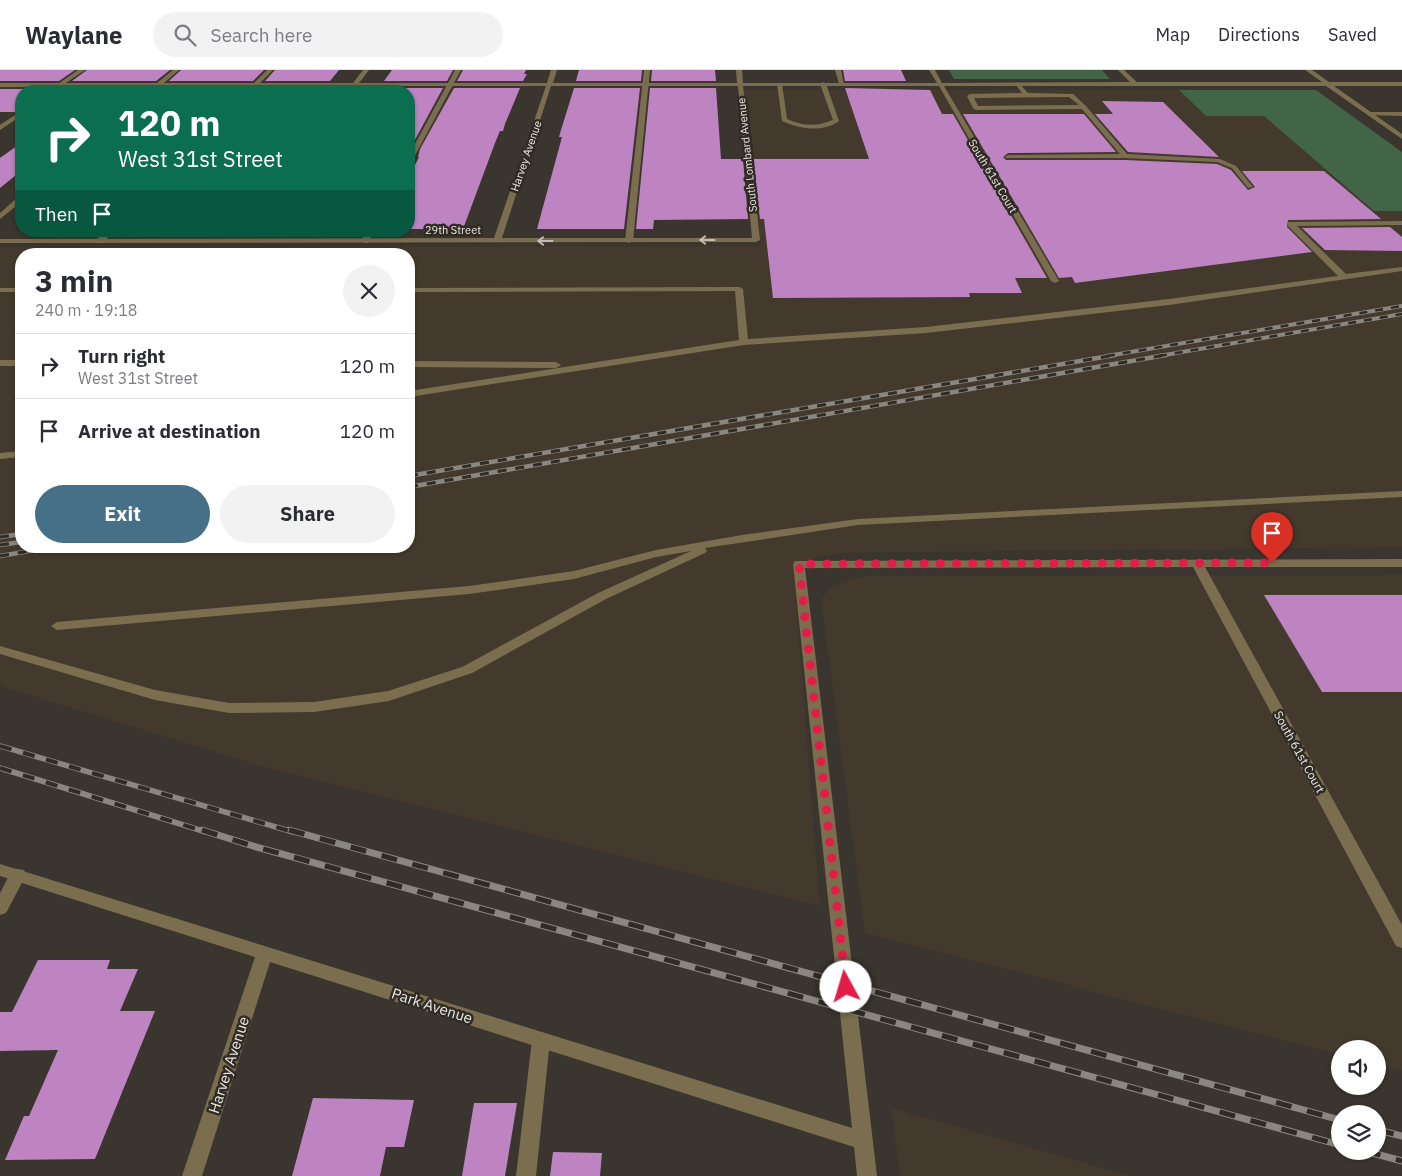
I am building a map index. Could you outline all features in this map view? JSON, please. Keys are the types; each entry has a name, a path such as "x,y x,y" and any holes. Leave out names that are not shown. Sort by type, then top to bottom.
{"street":[{"path":"60,85 82,70"},
{"path":"159,85 176,70"},
{"path":"256,84 270,70"},
{"path":"355,84 366,70"},
{"path":"415,150 458,70"},
{"name":"Harvey Avenue","path":"497,241 554,70"},
{"path":"630,241 647,70"},
{"name":"South Lombard Avenue","path":"739,70 756,240"},
{"path":"838,70 842,84"},
{"name":"South 61st Court","path":"932,70 1055,281"},
{"path":"1121,70 1135,84"},
{"path":"1308,70 1402,137"},
{"path":"778,84 784,120 803,126 820,126 836,121 823,84"},
{"path":"1018,84 1026,95"},
{"path":"0,85 1402,84"},
{"path":"1084,108 976,108 970,96 1071,95 1084,108 1125,156"},
{"path":"1370,114 1402,114"},
{"path":"0,128 15,117"},
{"path":"1008,156 1125,156 1218,160 1234,167 1250,187"},
{"path":"0,217 15,204"},
{"path":"1345,278 1291,224 1402,223"},
{"path":"100,241 104,237"},
{"path":"235,241 238,237"},
{"path":"365,241 367,237"},
{"name":"29th Street","path":"0,241 756,240"},
{"path":"415,393 744,342 926,330 1169,302 1402,269"},
{"path":"415,290 740,289 744,342"},
{"path":"0,290 15,290"},
{"path":"0,363 15,364"},
{"path":"415,364 597,365"},
{"path":"0,456 15,455"},
{"path":"57,626 469,590 574,575 656,554 742,538 858,522 1402,494"},
{"path":"0,650 155,695 228,708 314,707 389,696 467,670 602,596 654,570 742,538"},
{"name":"South 61st Court","path":"1197,563 1402,941"},
{"path":"868,1176 799,564 1402,563"},
{"name":"Park Avenue","path":"0,870 864,1141"},
{"path":"0,908 18,875"},
{"name":"Harvey Avenue","path":"192,1176 265,953"},
{"path":"526,1176 540,1040"}],"shaded area":[{"path":"744,90 1179,90 1206,116 1264,116 1374,211 1402,211 1402,547 836,553 793,564 820,906 261,766 0,686 0,247 761,246"},
{"path":"1402,575 1402,1071 1386,1066 1386,1040 1331,1040 1331,1053 865,933 821,599 831,588 847,580 865,576"},
{"path":"891,1108 1131,1176 900,1176"}],"green space":[{"path":"949,70 1102,70 1110,79 954,79"},
{"path":"1179,90 1316,90 1402,152 1402,211 1374,211 1264,116 1206,116"}],"building":[{"path":"0,70 75,70 59,81 0,81"},
{"path":"87,70 170,70 156,81 72,81"},
{"path":"181,70 264,70 253,81 169,81"},
{"path":"275,70 339,70 330,81 265,81"},
{"path":"392,70 453,70 447,81 384,81"},
{"path":"463,70 526,70 524,74 527,74 523,81 457,81"},
{"path":"579,70 642,70 641,81 576,81"},
{"path":"652,70 715,70 716,81 651,81"},
{"path":"843,70 901,70 906,81 845,81"},
{"path":"415,88 443,88 415,140"},
{"path":"454,88 520,88 503,131 500,131 495,143 463,229 415,229 415,165 420,149"},
{"path":"574,88 640,88 624,229 537,229 562,137 559,137"},
{"path":"650,88 716,88 721,159 743,159 748,219 654,220 653,229 636,229"},
{"path":"845,88 930,90 942,114 953,114 1047,278 1015,278 1022,293 969,293 970,297 773,298 764,219 760,219 753,159 869,159"},
{"path":"0,89 15,89 15,112 0,112"},
{"path":"1102,101 1163,102 1219,157 1128,152 1095,114 1113,114"},
{"path":"963,114 1084,114 1116,152 1008,153 1003,157 1006,160 1125,160 1217,164 1231,170 1248,190 1255,187 1242,171 1324,171 1381,219 1288,220 1287,227 1312,252 1075,283 1072,277 1059,278"},
{"path":"15,147 15,176 0,188 0,158"},
{"path":"1390,227 1402,237 1402,251 1325,250 1302,228"},
{"path":"1264,595 1402,595 1402,692 1322,692"},
{"path":"38,960 110,960 107,969 138,969 120,1011 155,1011 95,1159 5,1160 24,1116 29,1116 58,1050 0,1051 0,1012 12,1012"},
{"path":"313,1098 414,1100 404,1147 386,1147 380,1176 292,1176"},
{"path":"474,1103 517,1103 505,1176 462,1176"},
{"path":"553,1152 602,1153 600,1176 550,1176"}],"railway":[{"path":"1107,356 1402,306"},
{"path":"1159,356 1402,314"},
{"path":"415,475 1115,355"},
{"path":"415,486 1166,355"},
{"path":"0,537 15,535"},
{"path":"0,545 15,543"},
{"path":"0,556 18,553"},
{"path":"0,746 293,832"},
{"path":"0,768 206,832"},
{"path":"202,830 253,846 1331,1143"},
{"path":"289,830 1331,1118"},
{"path":"1386,1132 1402,1136"},
{"path":"1386,1157 1402,1161"}],"route":[{"path":"846,987 799,564 1272,563"}]}
